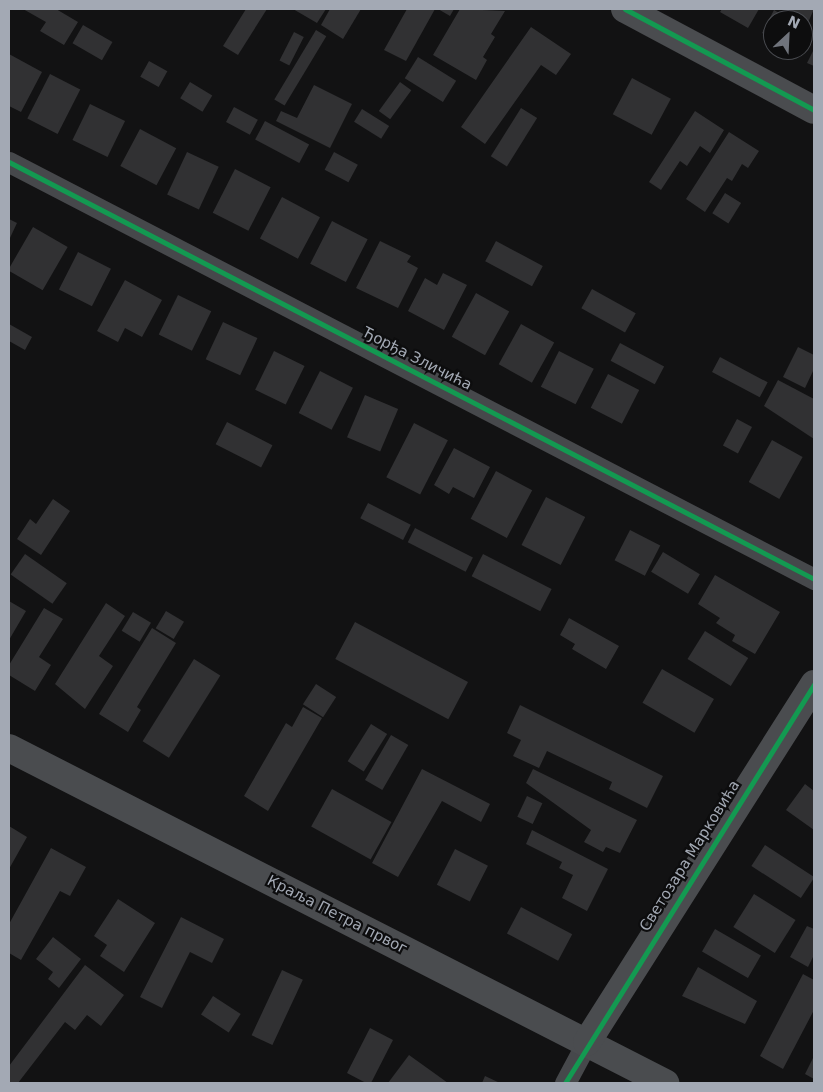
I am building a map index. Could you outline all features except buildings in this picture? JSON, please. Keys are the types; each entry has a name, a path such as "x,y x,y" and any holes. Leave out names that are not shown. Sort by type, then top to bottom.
{"main road":[{"path":"625,9 814,110"},
{"name":"Светозара Марковића","path":"587,1042 814,684"},
{"name":"Краља Петра првог","path":"9,748 665,1083"}],"street":[{"name":"Ђорђа Зличића","path":"9,162 814,579"},
{"path":"565,1083 587,1042"}],"cycle path":[{"path":"625,9 814,110"},
{"path":"9,162 814,579"},
{"path":"565,1083 814,684"}]}
